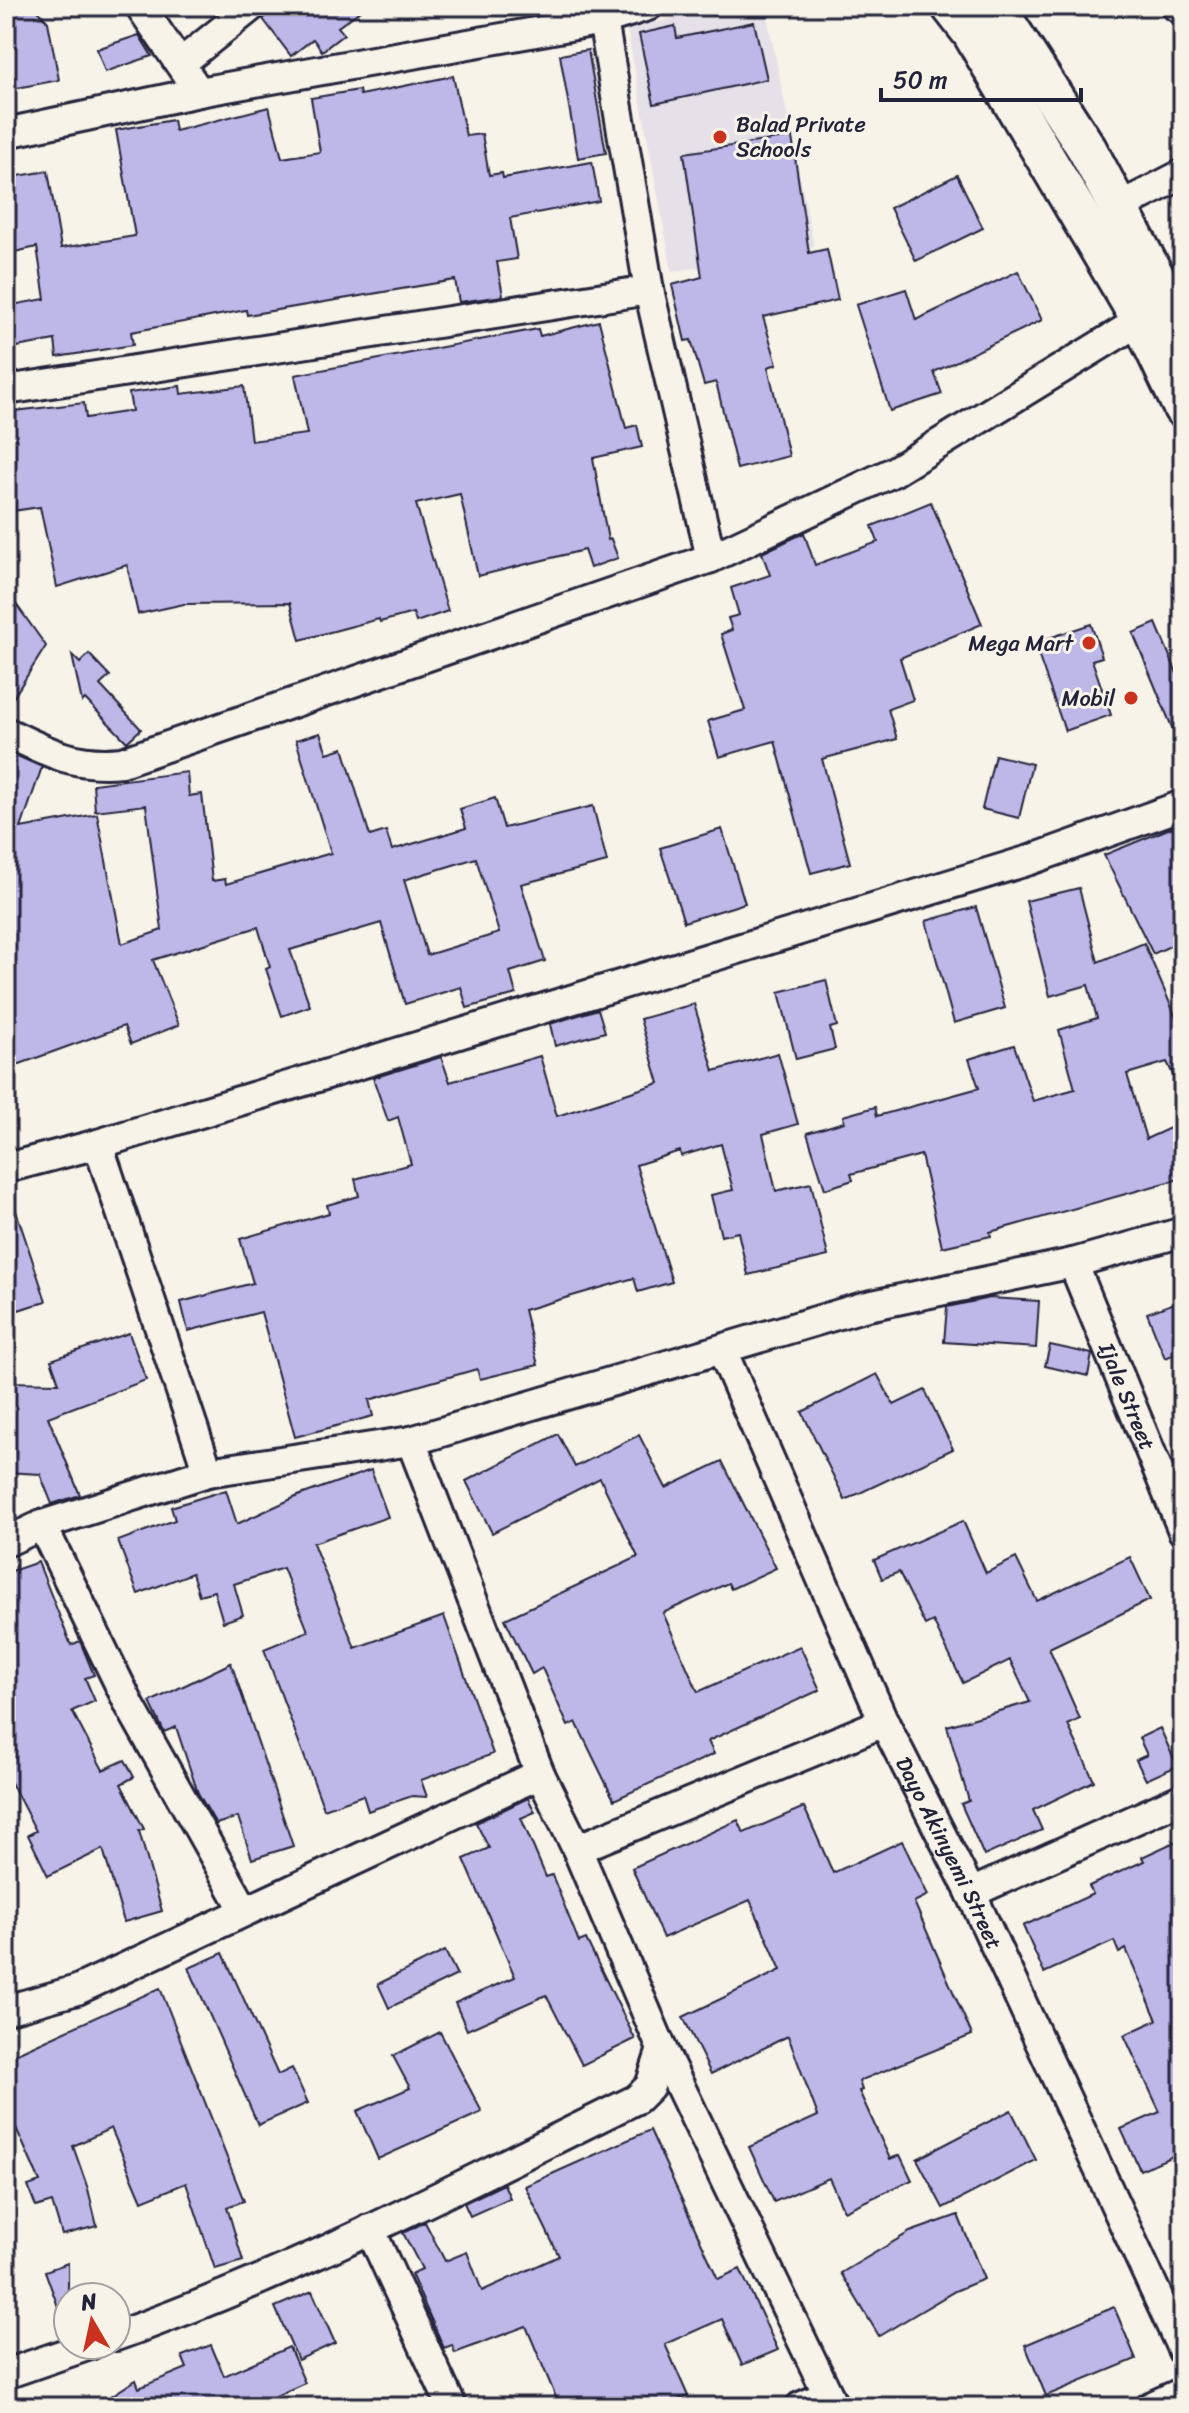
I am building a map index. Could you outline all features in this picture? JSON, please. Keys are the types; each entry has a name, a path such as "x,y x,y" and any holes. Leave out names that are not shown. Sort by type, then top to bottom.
{"street":[{"path":"140,6 199,92"},
{"path":"181,63 252,6"},
{"path":"6,133 199,92 603,20 648,6"},
{"path":"951,6 972,33 1141,320 1183,408"},
{"path":"995,6 1062,107 1119,207 1183,330"},
{"path":"1176,6 1183,11"},
{"path":"603,20 649,290 711,558"},
{"path":"1119,207 1183,174"},
{"path":"6,390 649,290"},
{"path":"6,732 61,758 92,765 122,762 711,558 893,472 1141,320"},
{"path":"6,1168 98,1144 1030,860 1183,805"},
{"path":"98,1144 208,1472"},
{"path":"6,1542 42,1525 208,1472 411,1441 863,1307 1073,1263 1183,1232"},
{"name":"Ijale Street","path":"1073,1263 1183,1531"},
{"name":"Dayo Akinyemi Street","path":"722,1350 884,1722 971,1893 1183,2351"},
{"path":"411,1441 540,1774 577,1849 662,2049 831,2401 800,2407"},
{"path":"42,1525 130,1706 245,1911"},
{"path":"577,1849 884,1722"},
{"path":"6,2010 77,1990 540,1774"},
{"path":"971,1893 1183,1798"},
{"path":"132,2330 181,2313 370,2229 637,2099 650,2086 662,2049"},
{"path":"370,2229 452,2407"},
{"path":"6,2374 52,2358"},
{"path":"1150,2407 1183,2392"}],"shaded area":[{"name":"Balad Private Schools","path":"734,6 765,6 814,246 672,272 627,28"}],"building":[{"path":"6,6 34,6 48,22 59,80 6,90"},
{"path":"278,6 367,6 338,27 344,34 322,51 313,39 291,56 263,19"},
{"path":"754,22 767,79 654,104 639,34 675,26 677,38"},
{"path":"139,35 152,56 105,72 97,49"},
{"path":"588,50 606,153 578,158 560,55"},
{"path":"453,76 466,136 482,134 489,175 502,173 503,178 592,162 599,201 510,218 517,259 497,262 503,296 459,302 455,280 247,315 246,310 131,332 133,345 57,357 55,340 6,349 6,306 45,299 37,247 6,254 6,178 48,171 61,248 135,236 116,130 173,120 175,131 269,107 282,158 320,152 311,98 359,90 360,95"},
{"path":"792,137 809,253 827,249 838,300 763,317 777,364 768,367 789,456 737,469 716,382 704,385 691,340 685,341 672,285 702,277 684,153"},
{"path":"957,175 983,228 916,261 890,208"},
{"path":"1018,271 1042,320 934,372 942,394 890,411 856,305 906,289 916,320"},
{"path":"599,321 626,428 637,425 642,447 593,458 608,540 611,539 618,558 590,568 584,550 478,576 460,494 416,504 448,611 416,622 413,613 380,622 379,619 300,640 290,603 184,604 138,614 127,565 57,587 40,507 6,512 6,412 84,403 86,418 132,411 129,393 180,386 181,394 244,386 251,441 307,434 295,375 538,329 540,336"},
{"path":"931,502 982,624 900,658 913,700 888,709 897,739 822,759 850,863 811,873 775,741 719,757 708,721 745,710 721,634 732,630 728,618 739,615 731,588 770,575 762,553 804,533 815,565 878,542 872,526"},
{"path":"6,590 46,646 6,709"},
{"path":"1156,623 1183,688 1183,754 1133,633"},
{"path":"1091,624 1102,657 1092,660 1111,715 1065,731 1034,643"},
{"path":"89,654 110,676 100,685 141,729 127,742 85,699 82,702 72,655 80,663"},
{"path":"320,733 327,753 343,748 370,836 386,831 392,850 466,828 460,809 495,798 504,828 593,806 607,862 521,884 545,961 510,972 516,994 467,1008 461,987 405,1004 381,923 290,950 310,1006 282,1016 266,969 270,967 258,927 153,960 179,1025 131,1044 124,1026 6,1069 6,751 42,767 21,828 97,814 122,944 162,930 146,805 95,811 93,784 187,772 189,796 202,794 212,881 225,879 226,884 331,853 296,740","holes":["476,858 499,933 427,955 404,880"]},
{"path":"995,755 1032,764 1019,818 982,809"},
{"path":"1183,823 1183,940 1153,954 1104,855"},
{"path":"722,829 745,903 684,922 660,848"},
{"path":"1079,888 1098,962 1144,943 1178,1022 1183,1040 1183,1096 1167,1062 1127,1074 1146,1139 1183,1122 1183,1178 990,1232 991,1236 942,1247 921,1155 851,1174 853,1180 825,1189 807,1133 844,1122 843,1116 875,1107 877,1116 979,1088 969,1059 1014,1045 1033,1101 1075,1089 1059,1030 1097,1018 1088,985 1050,996 1026,901"},
{"path":"976,907 1005,1008 954,1023 926,921"},
{"path":"826,980 837,1026 830,1028 835,1049 796,1059 779,992"},
{"path":"694,1004 714,1071 778,1053 798,1124 763,1134 776,1191 811,1183 828,1256 748,1275 738,1232 721,1236 711,1195 733,1190 721,1144 681,1156 680,1151 636,1165 672,1282 638,1292 634,1278 524,1310 538,1365 480,1379 477,1369 369,1400 373,1416 295,1437 261,1312 188,1331 181,1302 253,1283 240,1239 329,1213 327,1205 359,1196 355,1179 411,1164 398,1117 388,1121 373,1078 441,1057 450,1082 540,1056 557,1116 659,1083 640,1019"},
{"path":"598,1009 605,1032 555,1046 550,1024"},
{"path":"10,1193 46,1301 6,1314 6,1194"},
{"path":"990,1298 1039,1301 1036,1348 944,1342 947,1307"},
{"path":"1183,1300 1183,1351 1165,1358 1147,1313"},
{"path":"129,1333 146,1380 48,1417 80,1495 52,1504 40,1474 6,1472 6,1382 59,1383 51,1360"},
{"path":"1050,1345 1092,1354 1088,1376 1045,1366"},
{"path":"877,1374 894,1405 925,1390 953,1449 845,1500 802,1412"},
{"path":"558,1434 575,1467 639,1435 666,1488 722,1461 776,1568 731,1589 728,1583 663,1613 698,1692 800,1646 820,1690 708,1741 714,1754 614,1800 576,1722 568,1726 542,1668 532,1674 505,1619 638,1557 600,1478 492,1533 466,1481"},
{"path":"371,1470 388,1517 313,1543 355,1648 444,1616 493,1754 421,1780 427,1797 412,1796 368,1811 363,1795 324,1809 264,1649 308,1631 283,1568 234,1584 243,1615 223,1622 214,1591 199,1595 192,1573 138,1594 118,1541 175,1520 171,1507 226,1490 237,1524 298,1496"},
{"path":"963,1521 986,1573 1016,1558 1037,1601 1130,1557 1150,1600 1049,1648 1080,1719 1068,1725 1094,1781 1033,1810 1042,1830 984,1856 961,1804 969,1801 947,1726 1030,1702 1010,1660 963,1683 933,1621 925,1625 899,1572 882,1579 874,1560"},
{"path":"38,1562 71,1645 80,1641 94,1675 85,1678 95,1701 72,1711 103,1770 125,1760 134,1777 121,1784 144,1829 139,1831 162,1911 124,1922 103,1849 48,1876 28,1835 36,1831 6,1773 6,1573"},
{"path":"231,1663 293,1846 252,1859 238,1817 216,1824 198,1793 176,1727 164,1732 150,1702"},
{"path":"1160,1728 1177,1766 1146,1780 1136,1760 1147,1755 1139,1738"},
{"path":"528,1798 535,1812 521,1818 546,1877 552,1875 579,1942 586,1939 635,2039 582,2065 546,1995 467,2030 455,2003 515,1977 464,1859 489,1848 476,1823"},
{"path":"804,1807 833,1873 902,1841 928,1895 914,1902 972,2035 859,2081 862,2090 859,2091 890,2159 900,2155 912,2180 844,2211 829,2178 774,2202 749,2147 818,2116 788,2036 711,2074 683,2017 781,1970 750,1900 663,1938 632,1868 738,1820 744,1833"},
{"path":"1183,1838 1183,2160 1180,2153 1140,2170 1121,2129 1160,2112 1124,2035 1157,2020 1126,1949 1119,1953 1114,1941 1044,1973 1023,1926 1093,1894 1089,1886 1144,1861 1142,1857"},
{"path":"445,1951 457,1975 389,2008 378,1984"},
{"path":"223,1953 278,2075 292,2068 308,2103 258,2125 189,1968"},
{"path":"160,1988 244,2201 227,2207 243,2261 215,2269 186,2183 142,2201 111,2128 73,2146 97,2226 62,2235 52,2202 36,2207 28,2186 40,2182 6,2105 6,2058"},
{"path":"440,2032 482,2112 378,2159 357,2111 410,2088 393,2056"},
{"path":"1011,2110 1036,2160 943,2208 917,2159"},
{"path":"650,2130 718,2279 740,2269 778,2350 742,2365 722,2319 665,2344 688,2396 662,2407 560,2407 526,2326 455,2353 452,2345 444,2348 411,2274 422,2269 403,2233 425,2222 445,2261 467,2252 482,2291 559,2256 525,2186"},
{"path":"504,2184 510,2198 470,2216 464,2203"},
{"path":"958,2215 984,2279 955,2291 879,2336 841,2273 910,2232"},
{"path":"68,2263 68,2281 52,2281 52,2290 45,2271"},
{"path":"312,2291 335,2343 298,2360 275,2307"},
{"path":"1114,2307 1136,2359 1046,2396 1025,2345"},
{"path":"211,2345 224,2376 289,2347 305,2383 251,2407 94,2407 136,2380 139,2388 187,2368 182,2356"}],"place":[{"name":"Balad Private Schools","path":"720,137"},
{"name":"Mega Mart","path":"1089,643"},
{"name":"Mobil","path":"1131,698"}]}
